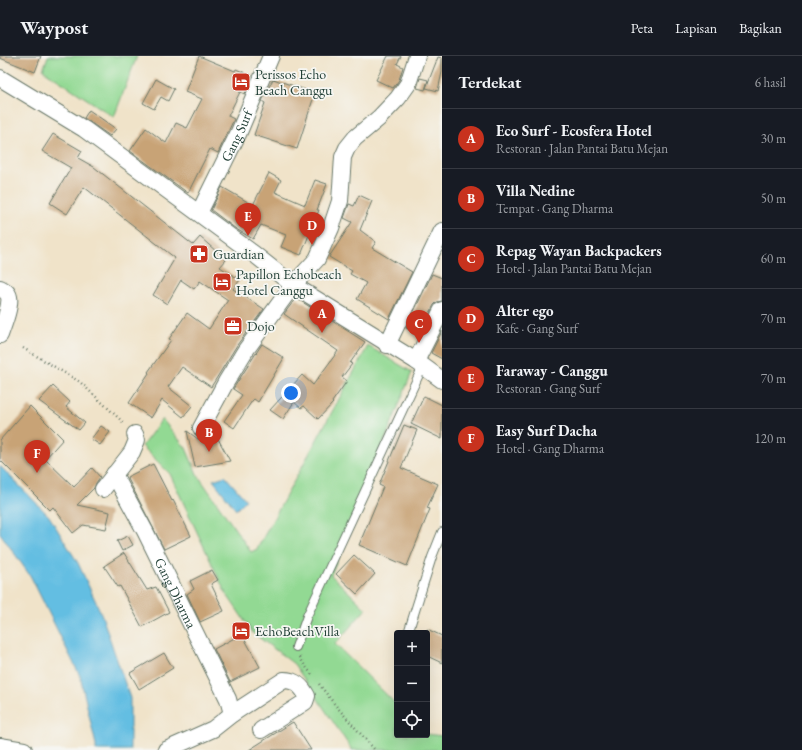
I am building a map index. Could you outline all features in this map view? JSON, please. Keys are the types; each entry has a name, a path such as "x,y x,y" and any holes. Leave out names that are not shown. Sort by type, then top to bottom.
{"street":[{"name":"Gang Surf","path":"199,213 239,132 271,56"},
{"path":"201,428 241,358 293,285 317,259 331,228 340,201 343,157 347,148 355,138 379,118 398,98 408,84 417,56"},
{"path":"0,78 84,129 199,213 293,285 387,345 419,363 442,380"},
{"path":"387,345 442,231"},
{"path":"0,288 7,292 9,296 9,304 0,335"},
{"path":"419,363 442,310"},
{"path":"103,489 132,452 137,440 135,434"},
{"name":"Gang Dharma","path":"114,474 145,532 228,699 232,714"},
{"path":"166,750 213,729 232,714 284,680 296,682 307,696 305,702 261,730"},
{"path":"0,746 24,750"}],"lane":[{"path":"296,647 307,616 419,363"},
{"path":"409,630 432,557 442,532"}],"path":[{"path":"23,348 80,382 135,434"},
{"path":"296,647 303,663 331,700 375,750"}],"green space":[{"path":"48,56 137,56 114,117 43,70"},
{"path":"368,346 412,372 331,575 366,609 335,644 394,702 394,738 430,738 430,734 442,736 442,750 352,750 294,664 253,633 225,592 170,474 142,446 162,419 186,448 197,474 251,552 257,549"}],"water":[{"path":"0,466 49,516 78,563 101,613 130,698 130,750 96,750 80,676 31,577 0,533"},
{"path":"225,476 246,500 236,510 213,480"}],"building":[{"path":"0,56 41,56 35,72 0,58"},
{"path":"199,56 235,71 236,69 252,76 245,94 240,92 228,116 234,119 218,153 210,149 188,193 130,151 146,128 166,143 176,123 187,128 202,99 185,92"},
{"path":"388,56 401,56 397,64 403,67 399,80 393,88 376,80"},
{"path":"438,57 442,58 442,72 438,91 426,88"},
{"path":"420,78 428,80 425,90 417,88"},
{"path":"156,79 174,89 168,101 161,97 154,109 143,103"},
{"path":"273,79 315,93 297,149 254,135 265,103 262,101"},
{"path":"89,110 116,129 110,136 84,118"},
{"path":"53,134 82,151 78,158 94,167 193,245 200,237 226,260 220,267 240,280 233,289 264,309 237,345 211,387 182,367 168,387 192,406 183,417 162,400 151,418 129,403 187,313 209,329 228,300 200,281 194,289 181,280 167,304 153,295 175,258 84,187 67,214 50,203 71,168 42,151"},
{"path":"269,173 281,180 275,192 305,205 315,180 327,184 317,210 319,210 301,255 281,247 286,235 261,225 253,239 236,229 211,210 222,187 253,205"},
{"path":"359,195 372,201 360,230 376,242 372,248 412,272 389,319 357,299 366,283 350,274 352,271 329,257 352,222 344,218 349,204 354,206"},
{"path":"432,274 442,278 442,301 437,302 434,305 420,333 406,328"},
{"path":"296,298 365,342 350,363 352,364 342,377 347,381 332,402 333,403 318,419 304,406 301,408 294,402 283,419 270,410 302,375 313,385 338,351 284,314"},
{"path":"442,331 442,359 431,353"},
{"path":"262,344 284,358 258,402 254,399 252,401 234,428 224,421 242,395 233,389"},
{"path":"53,386 70,402 66,407 85,423 79,430 39,401"},
{"path":"424,396 442,405 442,439 411,424"},
{"path":"30,406 63,439 45,459 74,487 92,468 100,477 94,488 77,505 110,512 106,529 83,525 73,533 53,507 50,510 0,460 0,440"},
{"path":"404,425 417,430 401,468 438,484 427,508 430,509 407,566 359,545 383,487 379,485"},
{"path":"101,426 110,432 100,445 91,439"},
{"path":"187,431 198,439 216,435 230,461 195,467"},
{"path":"153,464 191,536 164,549 127,477"},
{"path":"128,536 133,545 122,551 117,541"},
{"path":"124,553 147,590 156,587 169,612 142,627 120,586 118,587 104,566"},
{"path":"354,555 375,574 357,594 336,574"},
{"path":"212,570 218,580 211,584 224,611 200,622 187,594 194,589 190,581"},
{"path":"430,630 442,636 442,663 430,657"},
{"path":"242,634 260,667 230,682 214,649"},
{"path":"164,653 173,668 139,689 130,673"},
{"path":"293,722 311,750 249,750"}],"place":[{"name":"Perissos Echo Beach Canggu","path":"241,82"},
{"name":"Faraway - Canggu","path":"248,236"},
{"name":"Alter ego","path":"312,245"},
{"name":"Guardian","path":"199,254"},
{"name":"Papillon Echobeach Hotel Canggu","path":"222,282"},
{"name":"Dojo","path":"233,326"},
{"name":"Eco Surf - Ecosfera Hotel","path":"322,333"},
{"name":"Repag Wayan Backpackers","path":"419,343"},
{"name":"Villa Nedine","path":"209,452"},
{"name":"Easy Surf Dacha","path":"37,473"},
{"name":"EchoBeachVilla","path":"241,631"}]}
